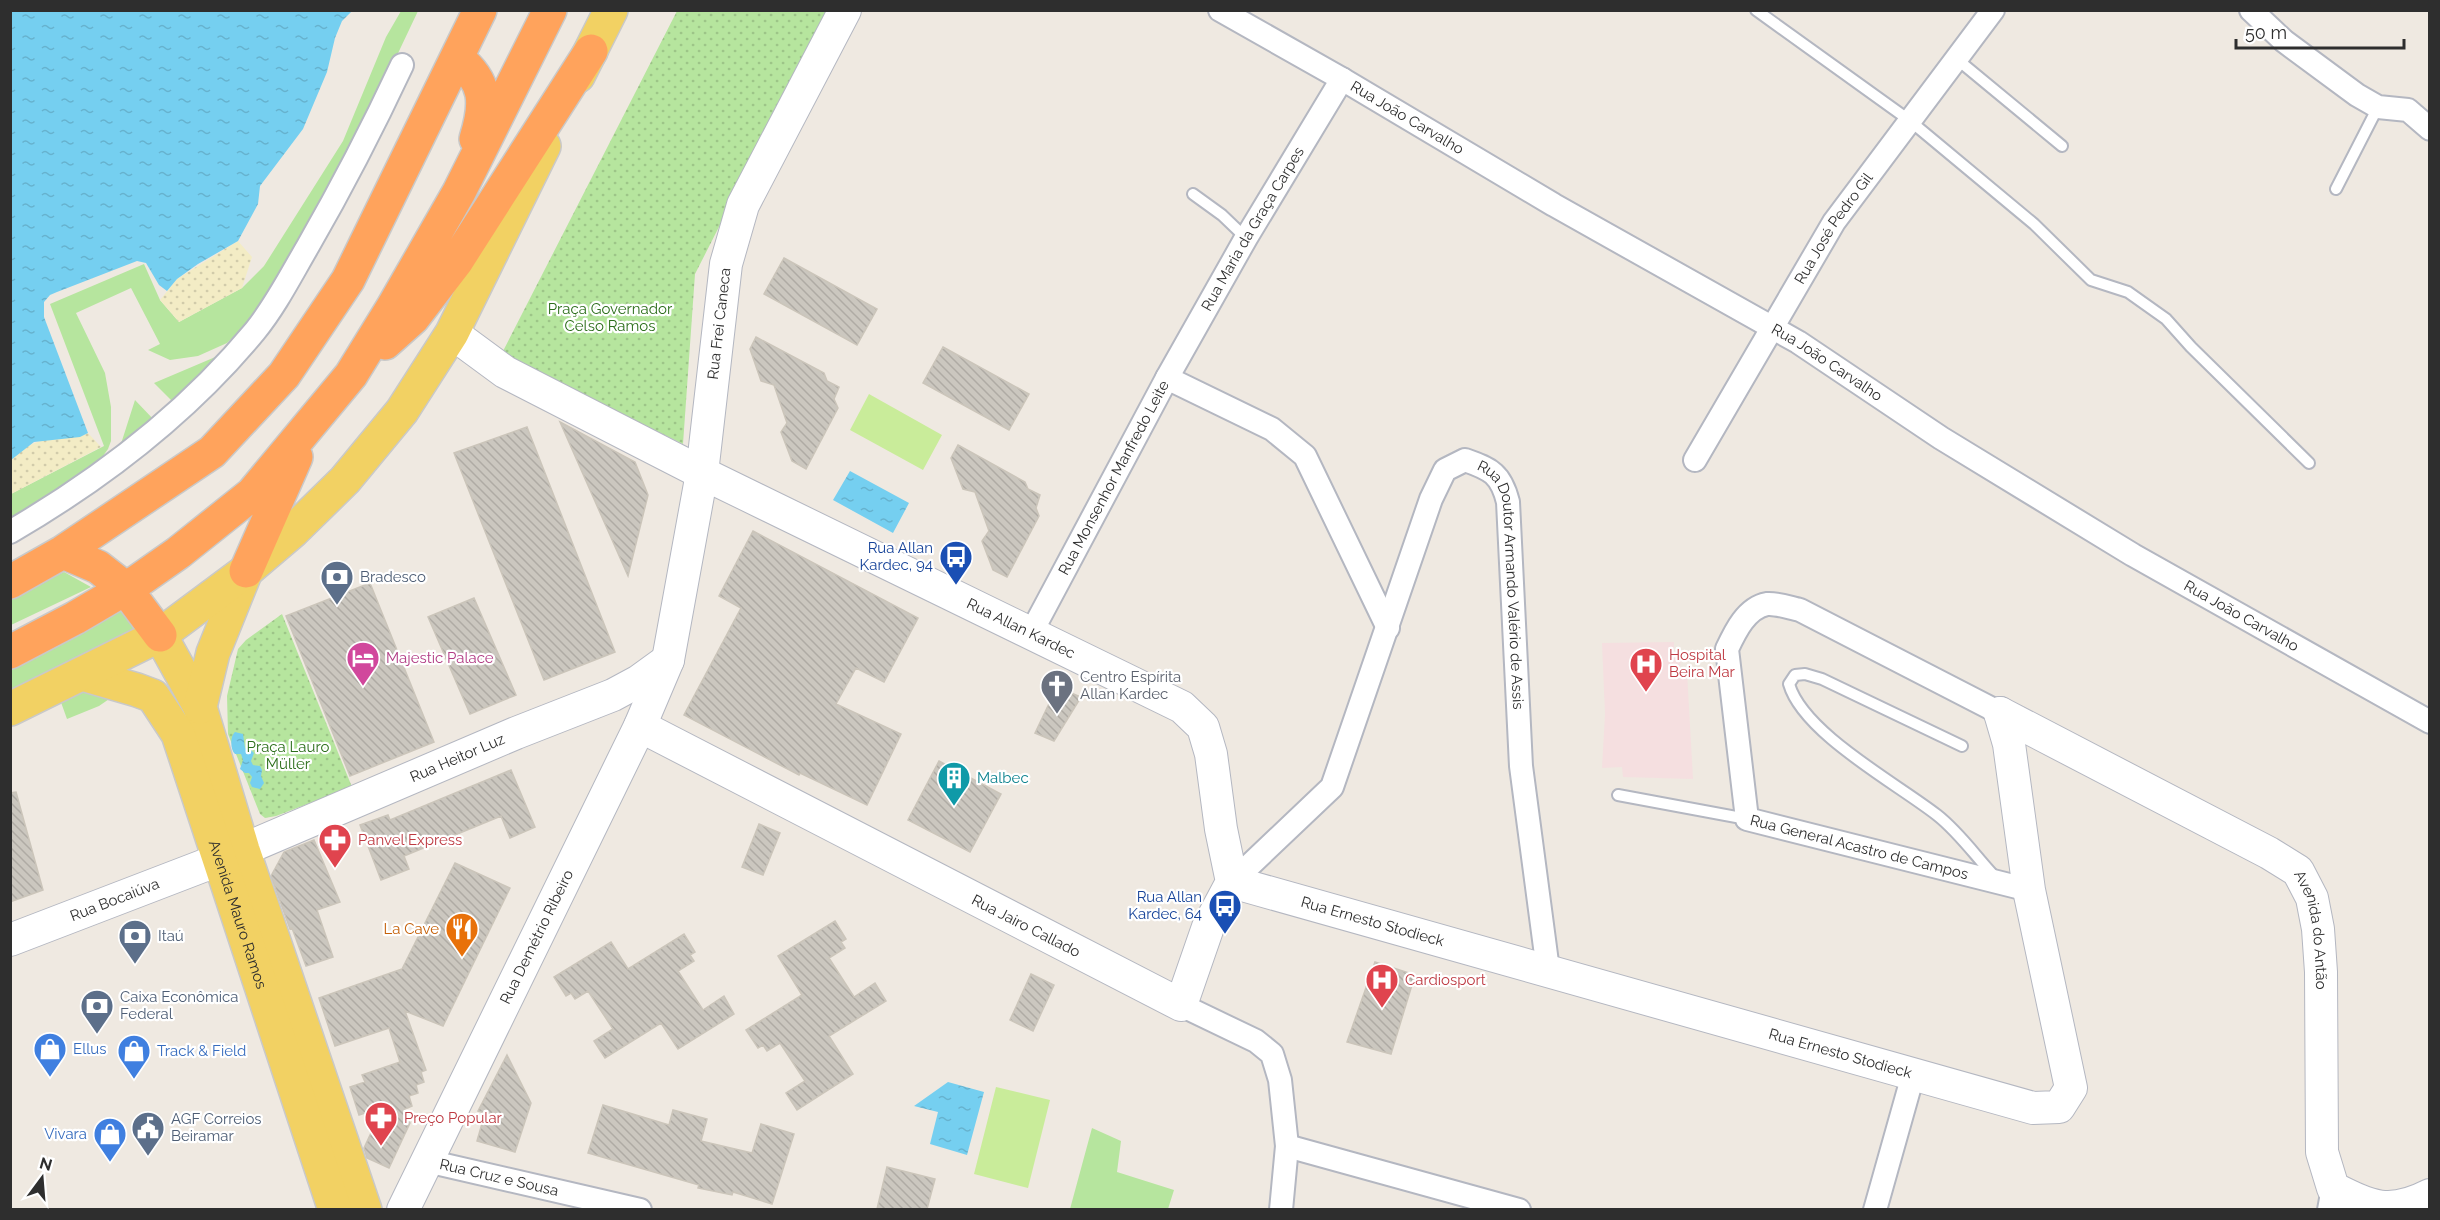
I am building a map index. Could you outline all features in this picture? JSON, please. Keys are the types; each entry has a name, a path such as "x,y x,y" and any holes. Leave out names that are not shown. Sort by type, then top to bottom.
{"highway":[{"path":"10,582 63,552 212,452 284,375 348,280 480,10"},
{"path":"351,375 459,192 550,10"},
{"path":"10,652 125,588 178,553 252,494 351,375 412,318 456,262 591,51"},
{"path":"457,58 472,71 481,85 482,117 459,192"},
{"path":"246,571 309,425"},
{"path":"63,552 98,567 125,588 160,635"}],"main road":[{"path":"10,709 160,635 246,571 293,531 345,480 402,411 452,333 611,10"},
{"path":"200,707 213,653 246,571"},
{"name":"Avenida Mauro Ramos","path":"160,635 200,707 232,854 335,1209"},
{"name":"Avenida Mauro Ramos","path":"81,674 153,696 178,734 232,854 365,1209"}],"street":[{"name":"Rua Frei Caneca","path":"668,660 702,473 726,264 743,205 845,10"},
{"name":"Rua João Carvalho","path":"1220,10 1554,205 1774,328 1941,438 2133,555 2430,722"},
{"name":"Rua José Pedro Gil","path":"1695,460 1834,222 1994,10"},
{"path":"2251,10 2284,40 2357,95 2378,107 2408,110 2430,129"},
{"path":"10,532 68,495 163,425 255,330 276,301 328,214 402,65"},
{"name":"Rua Maria da Graça Carpes","path":"1167,378 1246,238 1342,80"},
{"path":"452,333 505,372 702,473"},
{"name":"Rua Monsenhor Manfredo Leite","path":"1031,633 1167,378 1272,429 1305,456 1388,628"},
{"name":"Rua Doutor Armando Valério de Assis","path":"1232,882 1332,787 1431,499 1445,470 1465,460 1486,468 1503,484 1508,502 1521,766 1548,970"},
{"name":"Rua Allan Kardec","path":"702,473 1182,707 1203,727 1211,754 1221,830 1232,882"},
{"name":"Rua General Acastro de Campos","path":"2000,713 1800,610 1767,604 1749,614 1737,628 1727,649 1747,819 2015,887"},
{"name":"Rua Demétrio Ribeiro","path":"403,1209 640,726 668,660"},
{"name":"Rua Heitor Luz","path":"232,854 516,733 613,695 639,681 668,660"},
{"name":"Rua Ernesto Stodieck","path":"1232,882 2033,1108 2059,1107 2066,1100 2071,1088 2015,887 2008,744 2000,713"},
{"name":"Avenida do Antão","path":"2000,713 2268,853 2298,871 2312,898 2318,929 2321,972 2322,1152 2331,1198 2385,1207 2406,1207 2430,1196"},
{"name":"Rua Jairo Callado","path":"640,726 1181,1005 1256,1041 1272,1054 1280,1080 1287,1146 1281,1209"},
{"name":"Rua Bocaiúva","path":"10,940 232,854"},
{"path":"1181,1005 1208,927 1232,882"},
{"path":"1875,1209 1913,1075"},
{"path":"1287,1146 1519,1209"},
{"name":"Rua Cruz e Sousa","path":"427,1161 640,1209"}],"lane":[{"path":"1756,10 1909,120 2034,224 2091,280 2128,292 2166,319 2191,347 2310,463"},
{"path":"1958,60 2062,146"},
{"path":"2336,189 2378,107"},
{"path":"1193,194 1222,215 1246,238"},
{"path":"1962,746 1822,679 1805,674 1795,675 1788,684 1792,697 1813,722 1938,816 2015,887"},
{"path":"1617,795 1747,819"}],"shaded area":[{"name":"Hospital Beira Mar","path":"1674,642 1674,654 1681,658 1680,668 1687,672 1693,779 1623,777 1622,767 1602,768 1605,714 1602,643"}],"green space":[{"path":"401,11 418,11 356,142 258,314 227,343 198,356 170,360 148,350 160,344 131,288 76,313 105,373 111,407 111,441 90,474 11,518 11,494 104,446 50,304 144,264 160,300 179,322 242,288 264,266 343,141 386,37"},
{"name":"Praça Governador Celso Ramos","path":"677,11 829,11 695,274 683,444 501,355"},
{"path":"220,355 175,404 154,383"},
{"path":"869,394 942,435 923,470 850,430"},
{"path":"135,400 155,421 119,450"},
{"path":"64,572 91,587 11,625 10,597"},
{"path":"119,609 137,629 11,697 10,671"},
{"name":"Praça Lauro Müller","path":"282,614 352,787 276,816 265,818 260,814 228,734 227,696 238,649 246,640"},
{"path":"79,689 115,695 99,706 67,719 58,694"},
{"path":"996,1087 1050,1100 1028,1188 974,1174"},
{"path":"1092,1128 1121,1141 1117,1172 1174,1190 1168,1209 1070,1209"}],"sand":[{"path":"238,241 252,257 242,288 179,322 160,300 177,279"},
{"path":"88,433 101,447 11,494 11,460 24,449 37,442"}],"water":[{"path":"11,10 352,11 342,21 335,38 327,72 303,129 260,186 258,204 238,241 198,264 177,279 167,291 159,285 146,263 137,261 50,295 44,302 44,317 88,433 80,437 34,442 11,460"},
{"path":"850,471 909,503 893,533 833,500"},
{"path":"235,732 243,734 245,748 254,753 251,761 253,765 260,766 262,770 261,776 264,783 260,789 252,787 250,783 252,777 240,769 243,760 241,754 235,754 231,746 231,739"},
{"path":"948,1082 984,1092 967,1155 930,1144 938,1112 914,1106"}],"building":[{"path":"784,258 877,309 857,345 764,294"},
{"path":"756,337 824,373 827,381 839,387 834,399 838,408 806,469 792,461 781,432 787,423 774,385 761,381 750,349"},
{"path":"943,347 1029,394 1009,430 923,383"},
{"path":"560,422 635,462 648,495 628,576"},
{"path":"527,427 615,652 544,680 454,453"},
{"path":"958,445 1025,482 1028,489 1040,495 1036,508 1039,516 1007,577 993,570 982,541 989,531 975,492 963,489 951,458"},
{"path":"753,531 918,618 884,682 856,668 836,704 901,734 867,805 800,773 799,775 684,715 741,608 719,596"},
{"name":"Majestic Palace","path":"370,583 434,742 350,776 286,616"},
{"path":"474,598 516,695 470,714 428,617"},
{"name":"Centro Espírita Allan Kardec","path":"1057,687 1081,697 1054,741 1035,733"},
{"name":"Malbec","path":"939,761 1001,794 970,852 908,820"},
{"path":"511,770 535,827 510,838 501,816 404,856 409,869 381,880 360,825 388,815 390,820"},
{"path":"16,792 43,890 10,902 10,793"},
{"path":"759,824 780,833 763,875 742,867"},
{"path":"314,840 340,902 317,910 333,957 306,966 271,876 284,852"},
{"path":"455,863 510,888 443,1026 405,1011 426,1070 421,1072 424,1082 416,1085 418,1093 409,1096 412,1106 405,1109 410,1123 389,1168 367,1158 364,1148 383,1107 359,1115 350,1087 365,1082 362,1075 400,1062 389,1028 335,1046 319,998 402,969"},
{"path":"835,921 846,939 841,942 845,948 829,958 854,997 875,983 886,1001 829,1036 853,1074 797,1110 786,1093 805,1081 780,1043 767,1051 763,1045 758,1048 746,1030 802,995 778,956"},
{"path":"684,934 695,952 690,955 694,961 678,971 703,1010 724,996 734,1014 678,1049 661,1023 605,1058 594,1041 613,1029 588,991 575,999 571,993 566,996 554,977 611,942 628,969"},
{"name":"Cardiosport","path":"1375,962 1415,975 1391,1054 1347,1042"},
{"path":"1031,974 1054,985 1033,1031 1010,1020"},
{"path":"507,1055 531,1103 515,1152 477,1141 485,1113 478,1111"},
{"path":"603,1105 669,1125 673,1110 707,1119 701,1141 752,1153 761,1124 794,1134 772,1204 733,1192 732,1195 698,1188 699,1185 588,1153"},
{"path":"887,1167 935,1179 927,1209 877,1209"}],"place":[{"name":"Rua Allan Kardec, 94","path":"956,586"},
{"name":"Bradesco","path":"337,606"},
{"name":"Majestic Palace","path":"363,687"},
{"name":"Hospital Beira Mar","path":"1646,693"},
{"name":"Centro Espírita Allan Kardec","path":"1057,715"},
{"name":"Malbec","path":"954,807"},
{"name":"Panvel Express","path":"335,869"},
{"name":"Rua Allan Kardec, 64","path":"1225,935"},
{"name":"La Cave","path":"462,958"},
{"name":"Itaú","path":"135,965"},
{"name":"Cardiosport","path":"1382,1009"},
{"name":"Caixa Econômica Federal","path":"97,1035"},
{"name":"Ellus","path":"50,1078"},
{"name":"Track & Field","path":"134,1080"},
{"name":"Preço Popular","path":"381,1147"},
{"name":"AGF Correios Beiramar","path":"148,1157"},
{"name":"Vivara","path":"110,1163"}]}
